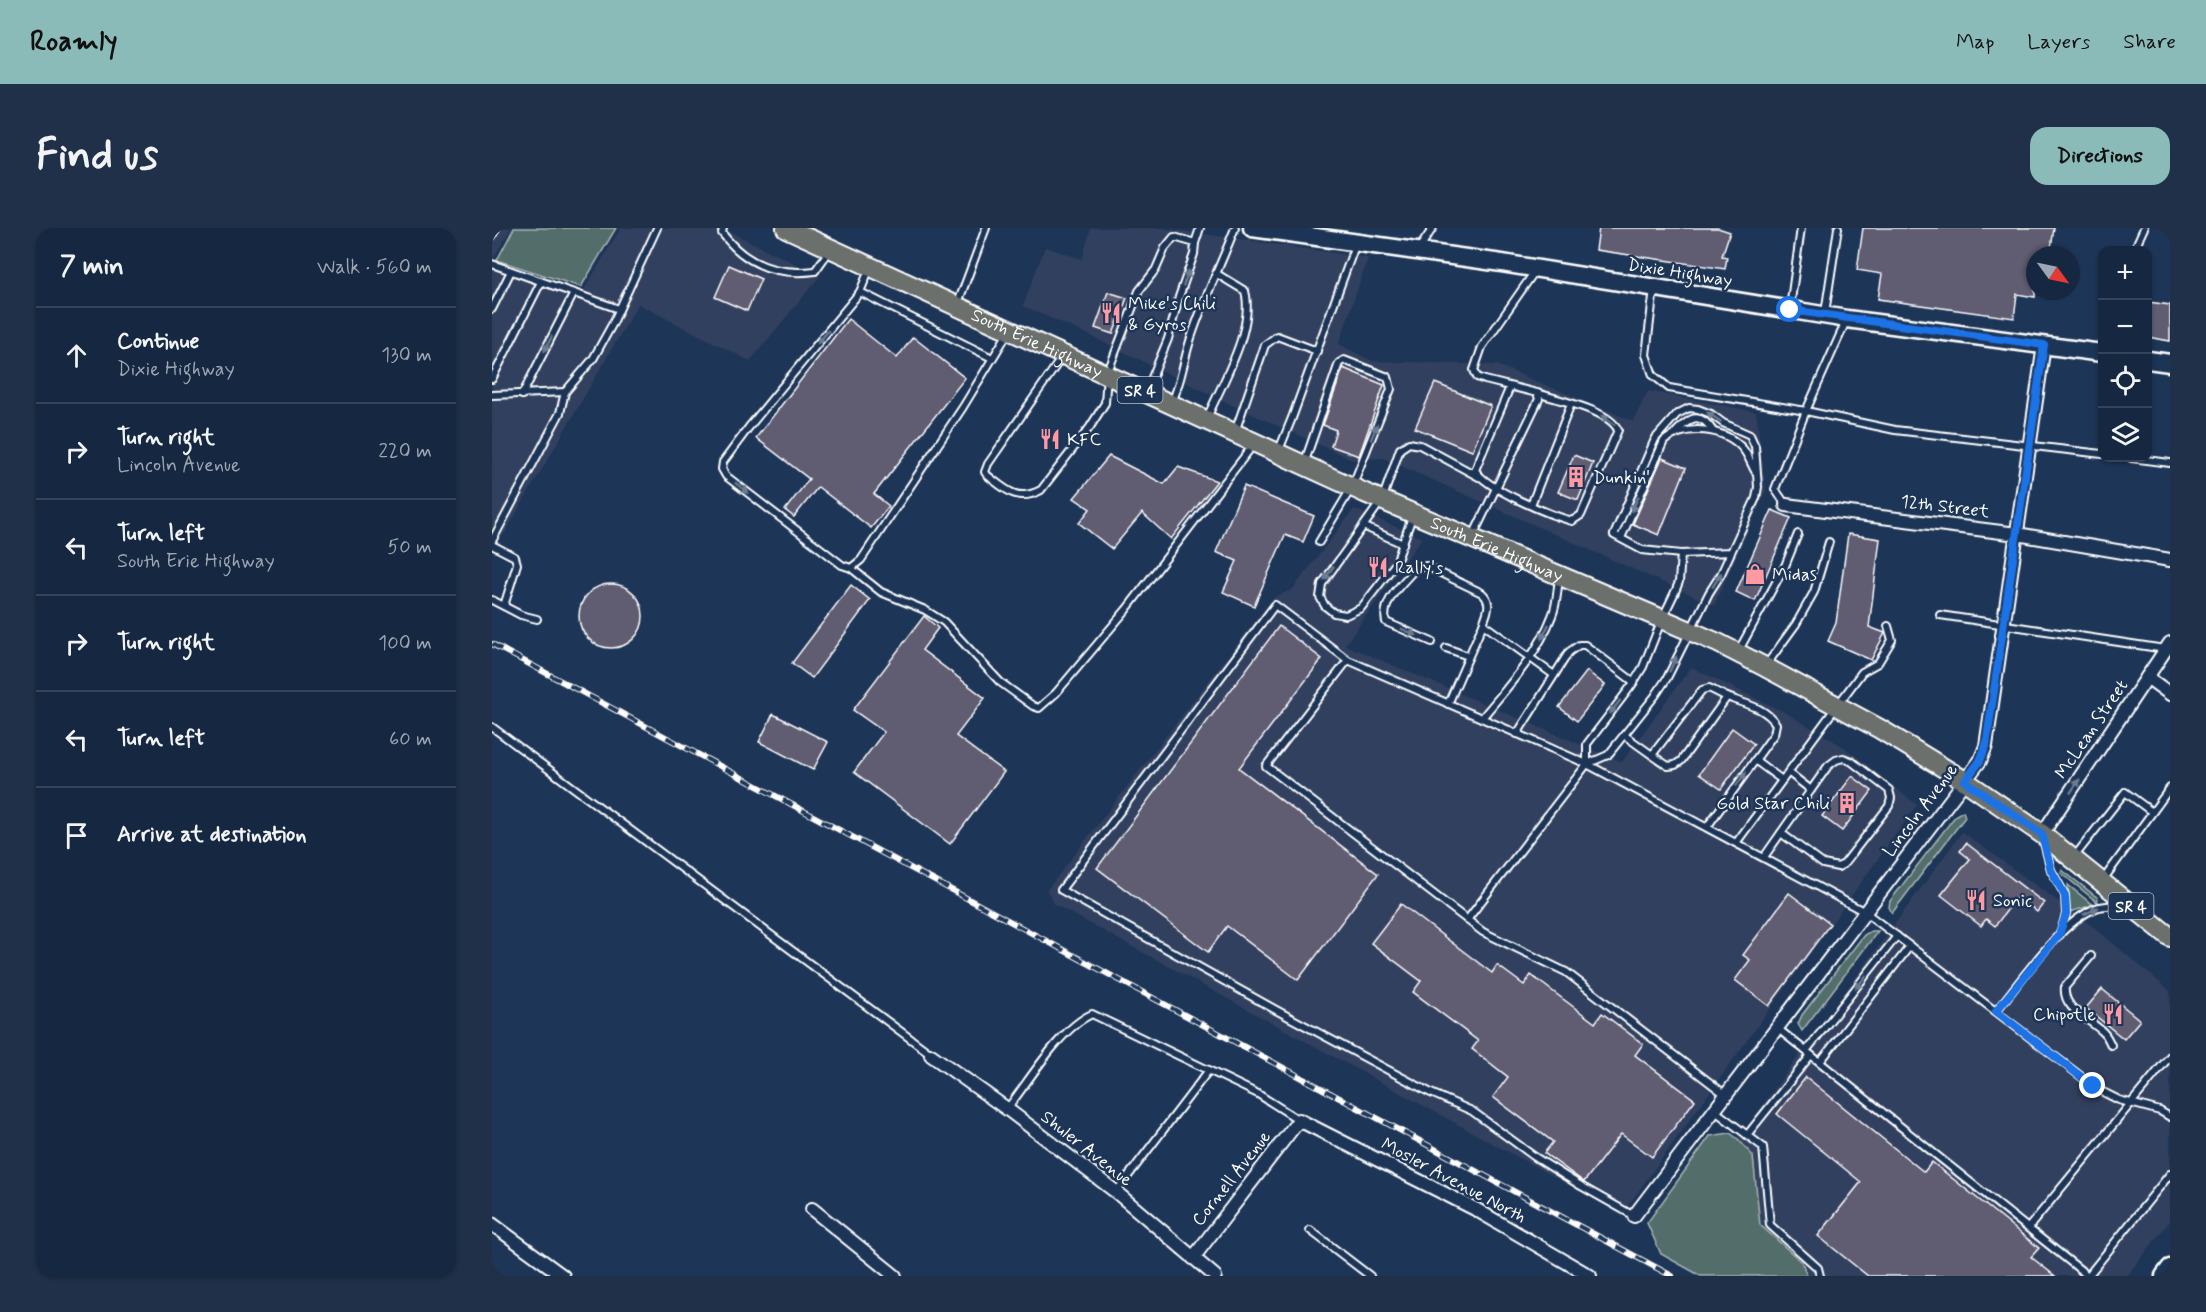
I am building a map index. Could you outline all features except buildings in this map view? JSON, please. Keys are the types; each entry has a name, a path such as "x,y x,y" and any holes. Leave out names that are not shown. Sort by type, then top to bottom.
{"main road":[{"name":"South Erie Highway","path":"786,228 1352,487 1737,653 1837,705 1965,781 2042,834 2170,937"}],"street":[{"name":"Dixie Highway","path":"1252,228 1537,268 1847,319 2098,352"},
{"name":"Lincoln Avenue","path":"1634,1216 1980,761 1986,746 2044,345"},
{"path":"2152,361 2170,363"},
{"name":"12th Street","path":"1786,505 2017,534 2170,561"},
{"name":"McLean Street","path":"2042,834 2168,646"},
{"path":"2147,677 2170,694"},
{"name":"Shuler Avenue","path":"932,1055 1116,1192 1215,1276"},
{"name":"Cornell Avenue","path":"1193,1258 1299,1120"},
{"name":"Mosler Avenue North","path":"1299,1120 1475,1209 1589,1276"},
{"path":"812,1209 895,1276"},
{"path":"492,1224 562,1276"},
{"path":"2164,1276 2170,1268"}],"lane":[{"path":"492,236 496,228"},
{"path":"504,606 517,564 515,557 492,543 560,413 565,392 593,359 657,228"},
{"path":"723,228 722,233 733,248 770,269 795,274 815,271 831,249"},
{"path":"957,306 986,228"},
{"path":"1064,355 988,464 985,472 1012,494 1032,495 1041,490 1090,427 1105,403 1107,374 1139,291 1156,269 1165,248 1178,228"},
{"path":"1146,393 1168,339 1200,228"},
{"path":"1171,404 1179,387 1186,350 1195,325 1235,228"},
{"path":"1418,251 1433,228"},
{"path":"1790,310 1801,228"},
{"path":"1825,315 1838,228"},
{"path":"2136,246 2145,228"},
{"path":"1174,237 1195,243"},
{"path":"1278,453 1356,243"},
{"path":"492,264 619,309"},
{"path":"871,267 860,292 749,427 723,462 722,469 726,476 881,592 925,610 944,622 1000,682 1033,706 1039,708 1056,693 1125,610 1255,442"},
{"path":"1413,513 1396,563 1361,608 1346,615 1334,613 1324,606 1320,597 1322,584 1382,500 1400,449 1409,443 1420,445 1496,488 1558,518 1572,521 1581,515 1618,430 1615,423 1597,412 1478,376 1474,370 1482,347 1537,268"},
{"path":"492,309 511,271"},
{"path":"1206,420 1244,330 1248,312 1245,291 1217,274"},
{"path":"492,379 541,282"},
{"path":"1654,287 1646,355 1653,375 1669,388 1806,411 1895,430 2098,453"},
{"path":"860,292 992,358"},
{"path":"522,395 574,293"},
{"path":"1786,505 1775,489 1806,411 1847,319"},
{"path":"851,568 861,560 963,407 1010,330"},
{"path":"1234,433 1265,345 1277,336 1317,351"},
{"path":"1303,464 1339,363 1344,360 1388,377 1391,389 1352,487 1318,542"},
{"path":"1479,477 1475,470 1510,387"},
{"path":"492,395 565,392"},
{"path":"1472,538 1539,399 1537,393"},
{"path":"1531,505 1571,404"},
{"path":"1467,920 1587,764 1608,755 1661,687 1731,552 1756,498 1758,487 1755,446 1750,435 1723,423 1710,414 1689,408 1677,414 1655,439 1614,535 1642,550 1681,554 1731,552"},
{"path":"1621,538 1664,441 1687,421 1694,418 1701,418 1708,422 1713,431"},
{"path":"1675,433 1713,431 1737,443 1745,451 1756,474"},
{"path":"2152,461 2170,463"},
{"path":"1363,526 1403,544"},
{"path":"1737,653 1785,566 1798,534"},
{"path":"1764,667 1796,624 1814,592 1829,542"},
{"path":"1587,764 1587,744 1643,667 1679,582 1681,554"},
{"path":"1432,642 1386,622 1384,614 1388,603 1415,569 1426,566 1487,598 1489,605 1448,704"},
{"path":"1482,718 1530,658 1554,613 1559,576"},
{"path":"492,600 521,615 537,619"},
{"path":"1634,1216 1535,1157 1472,1111 1431,1093 1276,1010 1061,890 1275,605 1348,660 1587,764 1865,912 2098,1090 2130,1103 2160,1111 2170,1117"},
{"path":"1940,615 2168,646"},
{"path":"1483,624 1554,675"},
{"path":"1736,843 1862,672 1878,663 1892,640 1888,626"},
{"path":"1517,734 1569,652 1579,645 1585,645 1634,682"},
{"path":"1446,648 1468,656"},
{"path":"1348,660 1266,766 1483,932 1566,972 1726,1095"},
{"path":"1652,755 1702,690 1709,688 1760,709 1771,716 1776,724 1774,734 1707,827"},
{"path":"1624,735 1668,766 1675,765 1681,761 1727,697"},
{"path":"492,727 932,1055"},
{"path":"1764,857 1828,766 1836,760 1843,758 1851,761 1888,790 1891,798 1889,806 1844,864 1838,867 1823,864 1781,833"},
{"path":"1755,760 1782,780"},
{"path":"1788,772 1811,790"},
{"path":"2102,882 2170,788"},
{"path":"2072,859 2125,792 2152,812"},
{"path":"2042,834 2051,870 2065,896 2066,914 2059,935"},
{"path":"1996,1011 2059,935 2079,918 2098,907 2130,905"},
{"path":"1747,1135 1897,936"},
{"path":"1820,1062 1910,946"},
{"path":"2091,956 2065,987 2064,993 2072,1007 2105,1033 2111,1045"},
{"path":"1007,1109 1065,1032 1081,1018 1092,1014 1258,1094 1299,1120"},
{"path":"1777,1028 2088,1276 2170,1174"},
{"path":"2028,1227 2170,1056"},
{"path":"1116,1192 1209,1070"},
{"path":"1714,1110 1763,1147 1770,1226 1818,1268 1820,1276"},
{"path":"1310,1230 1370,1276"}],"shaded area":[{"path":"492,228 511,228 493,259 496,262 584,290 621,228 722,228 820,276 750,361 638,304 505,533 492,549"},
{"path":"1091,228 1162,228 1368,258 1339,344 1372,361 1497,365 1633,421 1648,391 1756,412 1766,491 1714,605 1383,458 1353,460 1023,306 1045,247 1082,259"},
{"path":"1354,509 1422,538 1345,645 1622,762 1691,667 1784,712 1844,747 1917,805 1622,1214 1054,904 1047,890 1273,598 1293,589"},
{"path":"1962,832 2096,929 2170,991 2170,1221 2127,1276 1807,1276 1802,1262 1760,1225 1753,1156 1738,1139"}],"green space":[{"path":"514,228 616,228 581,287 497,260"},
{"path":"1963,811 1965,817 1892,913 1889,907 1890,901 1956,815"},
{"path":"2062,870 2098,898 2097,902 2061,873"},
{"path":"2068,885 2093,905 2070,912"},
{"path":"1871,931 1878,931 1802,1031 1798,1024 1802,1015 1864,935"},
{"path":"1730,1133 1753,1156 1760,1225 1802,1262 1807,1276 1701,1276 1661,1254 1647,1223 1710,1136"}],"railway":[{"path":"492,644 1672,1276"}],"place":[{"name":"Mike's Chili & Gyros","path":"1111,313"},
{"name":"KFC","path":"1050,439"},
{"name":"Dunkin'","path":"1576,477"},
{"name":"Rally's","path":"1378,567"},
{"name":"Midas","path":"1755,574"},
{"name":"Gold Star Chili","path":"1847,803"},
{"name":"Sonic","path":"1976,900"},
{"name":"Chipotle","path":"2113,1014"}],"route":[{"path":"1790,310 2044,345 1986,746 1980,761 1965,781 2042,834 2051,870 2065,896 2066,914 2059,935 1996,1011 2093,1086"}]}
